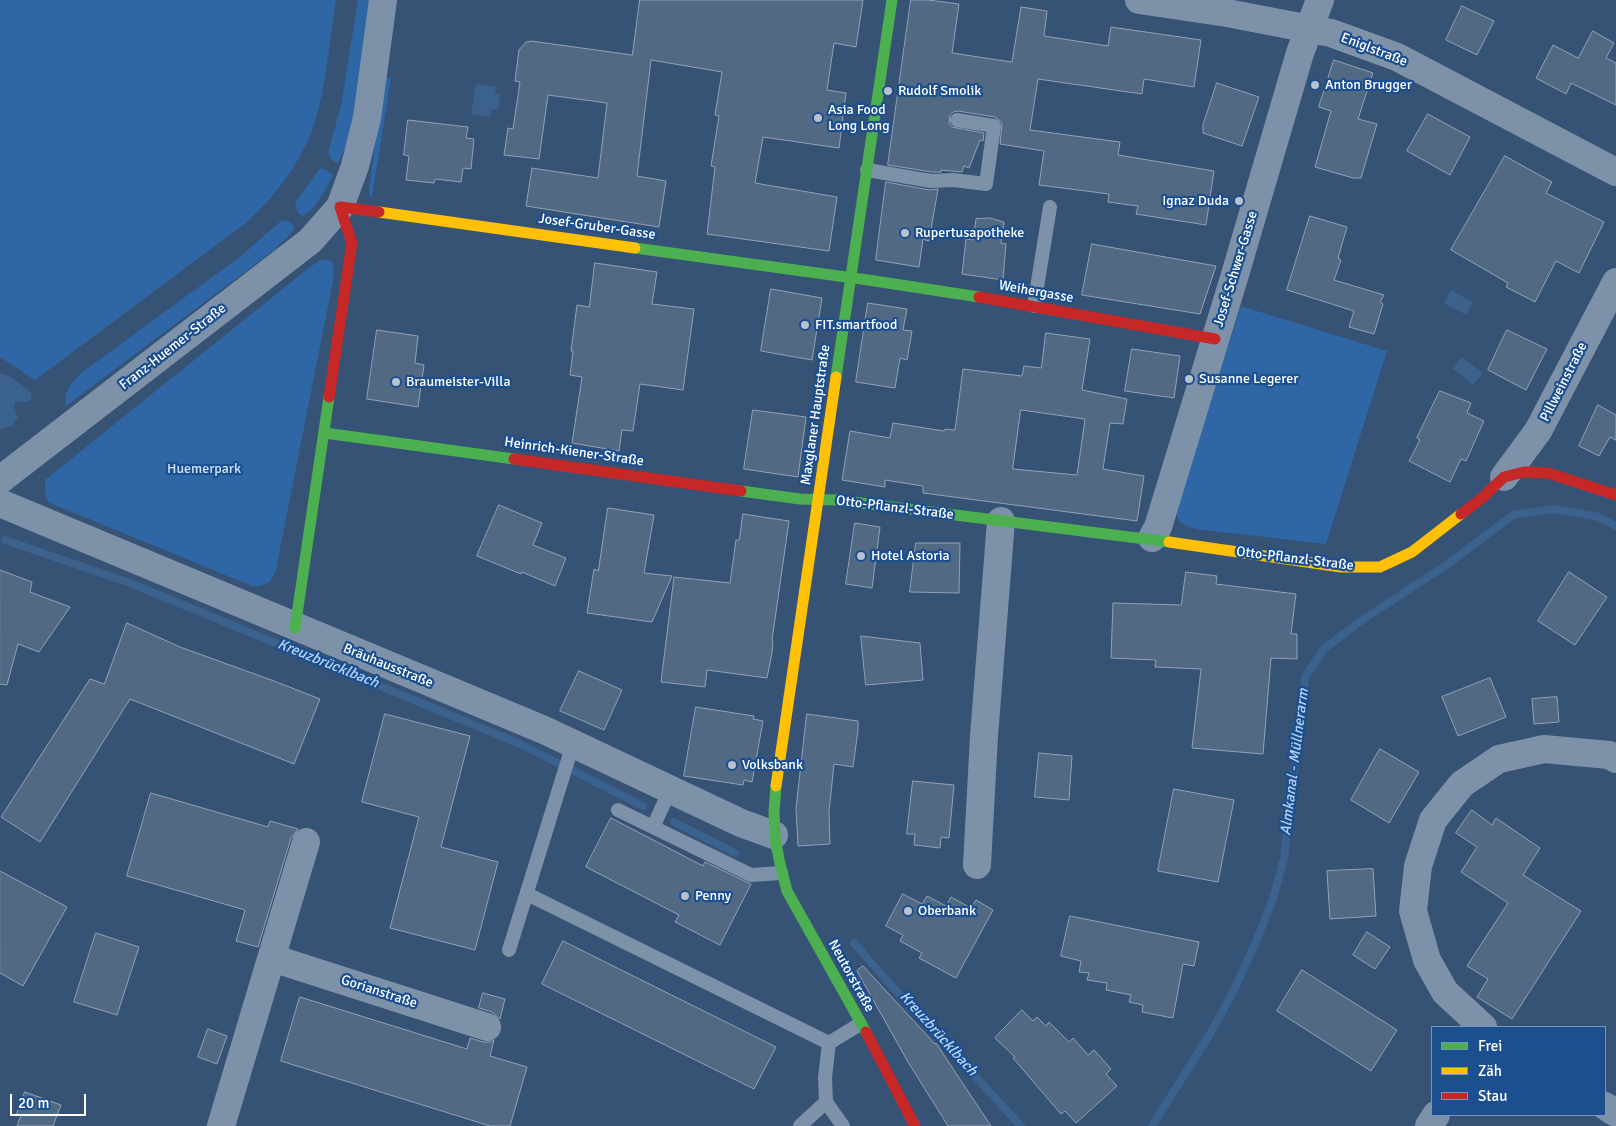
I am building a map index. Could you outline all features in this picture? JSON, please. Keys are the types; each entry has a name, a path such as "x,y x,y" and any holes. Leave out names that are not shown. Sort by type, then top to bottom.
{"street":[{"name":"Franz-Huemer-Straße","path":"0,480 310,241 340,207 355,166 367,118 383,0"},
{"name":"Maxglaner Hauptstraße","path":"774,835 776,784 892,0"},
{"name":"Eniglstraße","path":"1139,0 1227,13 1331,33 1397,57 1616,172"},
{"name":"Josef-Schwer-Gasse","path":"1152,538 1158,527 1216,339 1308,29 1320,0"},
{"name":"Josef-Gruber-Gasse","path":"340,207 851,277"},
{"path":"295,628 352,242 340,207"},
{"name":"Weihergasse","path":"851,277 1034,306 1216,339"},
{"name":"Pillweinstraße","path":"1504,477 1538,432 1616,282"},
{"name":"Heinrich-Kiener-Straße","path":"325,433 818,500"},
{"path":"1504,477 1524,472 1548,473 1616,495"},
{"name":"Otto-Pflanzl-Straße","path":"818,500 837,500 1152,538 1341,567 1380,567 1412,552 1482,498 1504,477"},
{"name":"Bräuhausstraße","path":"0,503 295,628 544,730 569,759 670,790 741,823 774,835"},
{"path":"977,865 984,736 1001,521"},
{"path":"1482,1026 1445,992 1427,960 1413,911 1418,866 1433,820 1462,784 1499,759 1544,749 1609,755 1616,759"},
{"name":"Neutorstraße","path":"774,835 781,873 787,891 876,1050 915,1126"},
{"path":"221,1126 306,842"},
{"name":"Gorianstraße","path":"272,958 487,1027"}],"lane":[{"path":"867,170 931,181 953,180 986,184 994,126 957,120"},
{"path":"1034,306 1050,206"},
{"path":"509,950 569,759"},
{"path":"653,827 670,790"},
{"path":"618,810 751,875 781,873"},
{"path":"527,894 829,1043"},
{"path":"829,1043 860,1024"},
{"path":"829,1043 825,1077 826,1102 843,1126"},
{"path":"800,1126 826,1102"}],"green space":[{"path":"0,0 336,0 324,85 316,118 299,158 284,181 246,223 35,380 0,357"},
{"path":"358,0 373,0 356,110 349,138 338,164 331,159 328,152 341,106"},
{"path":"391,78 372,197 370,196 369,189 384,80"},
{"path":"320,168 333,175 316,204 307,214 302,216 297,211 295,203"},
{"path":"282,220 290,222 294,227 293,231 273,251 66,406 67,392 81,373 241,256"},
{"name":"Huemerpark","path":"325,259 333,262 334,276 276,570 271,580 260,586 252,586 48,502 45,493 45,480 310,267"},
{"path":"1241,306 1387,351 1326,544 1195,529 1179,520 1176,508"}],"shaded area":[{"path":"476,84 496,87 495,93 500,94 498,110 492,109 491,117 471,114"},
{"path":"1451,290 1473,302 1466,315 1444,303"},
{"path":"1462,357 1483,373 1473,385 1452,368"},
{"path":"0,374 9,376 17,381 31,393 32,399 28,402 16,401 14,406 18,418 12,426 0,429"}],"building":[{"path":"640,0 863,0 856,47 834,43 827,90 846,93 839,148 763,137 755,183 837,197 829,251 707,234 715,167 711,166 719,116 715,115 722,72 651,60 637,176 666,181 659,227 526,206 532,168 598,178 607,103 548,95 539,159 504,155 508,128 513,129 520,82 515,81 519,50 526,42 531,41 632,55"},
{"path":"911,0 959,4 952,53 1012,62 1021,7 1047,11 1044,36 1108,46 1111,27 1201,40 1194,87 1144,79 1142,94 1038,79 1030,130 1120,142 1118,155 1214,171 1206,225 1136,214 1138,206 1108,202 1109,194 1039,185 1044,151 1000,144 1002,123 995,117 958,111 950,115 949,123 952,127 984,133 983,141 980,140 969,168 964,166 962,172 941,170 941,172 932,172 888,165"},
{"path":"1462,6 1494,21 1477,55 1446,40"},
{"path":"1593,31 1614,43 1606,58 1616,63 1616,105 1571,83 1566,94 1536,78 1553,45 1578,58"},
{"path":"1334,60 1373,73 1358,119 1377,124 1361,178 1353,178 1315,167 1331,111 1319,107"},
{"path":"1217,83 1259,97 1242,146 1203,133 1203,125"},
{"path":"1428,114 1470,137 1450,175 1407,151"},
{"path":"408,120 468,127 466,138 474,139 471,169 463,168 461,182 435,179 434,183 406,180 409,156 404,155"},
{"path":"1505,156 1552,182 1546,193 1604,222 1579,273 1556,261 1535,302 1506,287 1508,283 1451,250"},
{"name":"Rupertusapotheke","path":"886,182 930,190 938,189 929,241 923,239 919,267 876,260"},
{"path":"1310,216 1347,227 1338,258 1341,260 1334,280 1384,295 1380,302 1383,304 1374,334 1349,327 1354,311 1287,290"},
{"path":"990,218 1004,222 1001,243 1006,244 1003,280 962,274 966,239 973,240 976,219"},
{"path":"1092,244 1216,266 1200,314 1082,295"},
{"path":"595,263 657,272 652,304 694,309 683,390 640,384 633,431 622,430 619,451 572,443 582,377 570,375 573,351 571,351 577,305 589,307"},
{"path":"771,289 822,298 812,360 761,351"},
{"path":"868,303 907,309 903,330 912,331 907,360 900,358 895,388 856,382"},
{"name":"Braumeister-Villa","path":"377,330 418,336 415,363 424,365 418,407 367,399"},
{"path":"1507,330 1547,349 1526,390 1488,370"},
{"path":"1046,333 1090,339 1082,390 1127,399 1123,424 1110,423 1103,469 1144,476 1137,521 923,493 923,486 885,480 885,487 842,480 850,431 890,438 893,423 944,431 945,429 955,430 963,369 1022,376 1024,366 1041,368","holes":["1021,410 1085,419 1077,475 1013,469"]},
{"path":"1132,349 1180,356 1174,398 1125,391"},
{"path":"1440,391 1471,403 1467,413 1484,421 1466,461 1461,459 1450,482 1409,461 1420,440 1417,438"},
{"path":"1598,405 1616,415 1616,440 1610,437 1599,456 1579,446"},
{"path":"753,410 806,417 798,477 744,469"},
{"path":"499,505 542,523 533,545 566,558 555,586 477,556"},
{"path":"608,508 654,515 644,573 672,576 652,622 587,613 594,569 598,571"},
{"path":"743,514 789,521 767,678 707,670 705,687 661,682 674,577 730,583 736,540 739,540"},
{"path":"855,523 880,527 872,588 846,584"},
{"path":"916,543 960,543 959,593 910,592"},
{"path":"0,570 32,582 30,592 70,607 39,652 18,644 7,685 0,684"},
{"path":"1186,572 1217,576 1216,584 1296,594 1291,634 1297,634 1297,659 1271,658 1263,754 1192,748 1201,669 1155,667 1156,660 1111,658 1113,603 1181,605"},
{"path":"1569,572 1607,597 1575,645 1538,621"},
{"path":"127,623 180,647 320,699 294,764 130,699 40,842 1,817 90,679 104,684"},
{"path":"861,636 920,643 923,680 866,685"},
{"path":"579,671 622,690 604,730 560,711"},
{"path":"1490,678 1506,717 1458,736 1442,697"},
{"path":"1557,697 1559,722 1534,724 1532,699"},
{"path":"696,707 754,716 753,719 763,721 752,782 744,780 743,785 684,776"},
{"path":"385,714 470,736 441,847 498,862 475,950 390,928 419,817 362,802"},
{"path":"807,714 858,721 858,730 853,767 834,764 829,812 830,844 798,846 796,809"},
{"path":"1380,749 1419,772 1389,823 1351,800"},
{"path":"1039,753 1072,756 1069,800 1035,797"},
{"path":"913,781 954,785 949,838 941,837 940,848 914,845 915,834 907,834"},
{"path":"1174,789 1234,800 1218,882 1158,871"},
{"path":"151,793 268,827 270,821 298,829 291,838 258,947 236,941 245,910 127,876"},
{"path":"1472,810 1492,825 1496,818 1540,848 1523,875 1581,911 1512,1019 1477,997 1488,979 1467,966 1508,903 1461,872 1477,847 1456,833"},
{"path":"611,818 703,866 705,862 751,884 720,945 675,922 679,915 586,867"},
{"path":"1373,869 1376,916 1330,919 1327,871"},
{"path":"0,871 67,907 23,986 0,973"},
{"path":"903,894 922,904 927,896 946,906 951,897 971,908 976,900 993,910 956,978 919,958 922,953 900,941 903,935 886,926"},
{"path":"1070,916 1199,942 1194,966 1183,964 1173,1018 1142,1012 1143,1005 1129,1002 1131,995 1106,990 1107,983 1087,980 1089,973 1079,972 1081,961 1061,956"},
{"path":"1367,932 1390,947 1375,969 1353,955"},
{"path":"96,933 139,947 117,1015 74,1002"},
{"path":"563,941 776,1047 754,1089 542,984"},
{"path":"863,966 936,1043 991,1126 948,1126 908,1062 857,971"},
{"path":"1302,970 1397,1030 1371,1071 1277,1011"},
{"path":"483,993 505,999 500,1019 492,1012 479,1008"},
{"path":"300,997 467,1049 470,1038 483,1042 494,1040 490,1056 527,1067 510,1126 490,1126 281,1061"},
{"path":"1022,1010 1033,1021 1037,1017 1046,1026 1049,1022 1069,1042 1073,1038 1088,1055 1094,1050 1111,1069 1106,1074 1117,1086 1076,1123 1065,1111 1061,1114 1013,1058 1015,1057 995,1038"},
{"path":"208,1029 227,1036 217,1064 198,1057"},
{"path":"25,1092 61,1105 53,1126 17,1126 21,1115 17,1114"}],"waterway":[{"name":"Almkanal - Müllnerarm","path":"1152,1126 1210,1034 1234,990 1273,899 1284,858 1305,677 1324,649 1355,625 1449,563 1513,515 1555,509 1599,517 1616,526"},
{"name":"Kreuzbrücklbach","path":"5,540 130,583 518,743 643,806"},
{"name":"Kreuzbrücklbach","path":"674,822 735,853"},
{"name":"Kreuzbrücklbach","path":"854,943 1021,1126"}],"traffic: fast":[{"path":"836,377 892,0"},
{"path":"635,248 979,297"},
{"path":"295,628 329,397"},
{"path":"325,433 514,459"},
{"path":"741,491 800,499 837,500 1169,542"},
{"path":"776,786 775,838 787,891 866,1032"}],"traffic: slow":[{"path":"379,212 635,248"},
{"path":"776,786 836,377"},
{"path":"1169,542 1341,567 1380,567 1412,552 1461,514"}],"traffic: jam":[{"path":"329,397 352,243 340,207 379,212"},
{"path":"979,297 1215,339"},
{"path":"514,459 741,491"},
{"path":"1461,514 1482,498 1504,477 1524,472 1548,473 1616,495"},
{"path":"866,1032 915,1126"}],"place":[{"name":"Anton Brugger","path":"1315,85"},
{"name":"Rudolf Smolik","path":"888,91"},
{"name":"Asia Food Long Long","path":"818,118"},
{"name":"Ignaz Duda","path":"1239,201"},
{"name":"Rupertusapotheke","path":"905,233"},
{"name":"FIT.smartfood","path":"805,325"},
{"name":"Susanne Legerer","path":"1189,379"},
{"name":"Braumeister-Villa","path":"396,382"},
{"name":"Hotel Astoria","path":"861,556"},
{"name":"Volksbank","path":"732,765"},
{"name":"Penny","path":"685,896"},
{"name":"Oberbank","path":"908,911"}]}
